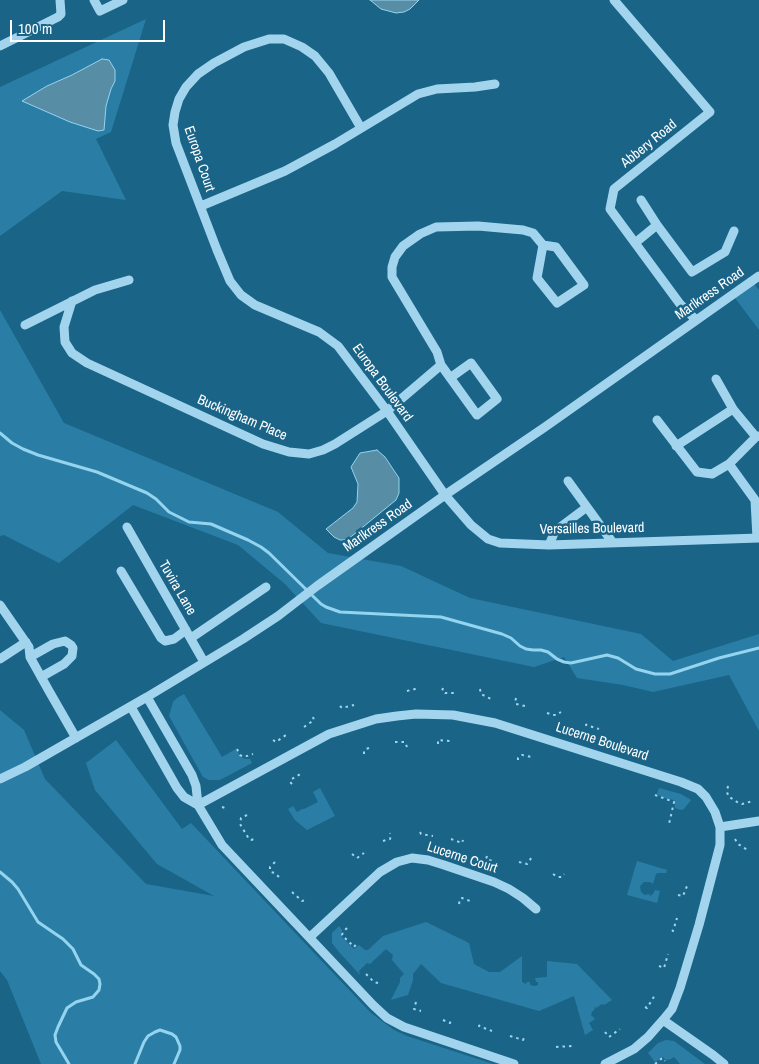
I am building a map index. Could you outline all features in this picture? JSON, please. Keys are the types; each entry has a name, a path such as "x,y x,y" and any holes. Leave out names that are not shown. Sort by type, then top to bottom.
{"street":[{"path":"0,46 58,17 61,14 60,0"},
{"path":"94,0 100,11 123,0"},
{"name":"Abbery Road","path":"614,0 710,112 614,189 610,209 680,304 696,320"},
{"name":"Europa Court","path":"217,250 176,142 173,125 179,98 198,74 244,47 269,39 284,39 302,46 315,56 329,73 361,128"},
{"name":"Europa Court","path":"201,206 285,171 335,144 418,94 438,89 475,88 495,84"},
{"path":"641,200 692,272 725,252 734,231"},
{"path":"636,243 657,225"},
{"path":"450,378 471,364 497,399 477,415 450,378 441,365 437,352 392,276 395,257 403,246 420,234 436,227 478,226 523,230 533,233 542,245 556,247 584,285 557,303 537,278 542,245"},
{"name":"Europa Boulevard","path":"217,250 230,281 241,295 255,306 319,332 338,346 387,411 445,495"},
{"name":"Marlkress Road","path":"0,779 25,767 147,697 293,606 445,495 759,276"},
{"path":"25,325 95,290 129,280"},
{"name":"Buckingham Place","path":"72,301 64,326 65,342 72,353 87,363 263,444 289,452 309,454 335,444 387,411 441,365"},
{"path":"657,420 697,472 712,474 729,464 758,437 733,409 716,380"},
{"path":"676,446 733,409"},
{"path":"729,464 755,500 758,538"},
{"path":"568,481 612,543"},
{"name":"Versailles Boulevard","path":"445,495 470,525 488,539 500,544 549,545 758,538"},
{"path":"549,545 555,531 588,507"},
{"name":"Tuvira Lane","path":"127,527 204,662"},
{"path":"121,571 161,638 165,641 188,634 266,587"},
{"path":"0,605 29,647 30,657 76,738"},
{"path":"30,657 53,644 65,641 73,648 72,656 64,664 41,677"},
{"path":"0,659 26,642"},
{"path":"147,697 194,780 198,806"},
{"path":"131,706 177,788 184,797 198,806 222,845 372,1005 387,1018 414,1031 514,1064"},
{"name":"Lucerne Boulevard","path":"198,806 313,741 339,730 371,720 416,714 447,714 495,723 698,789 714,808 720,827 720,845 694,945 680,988 672,1009 648,1037 634,1049 605,1064"},
{"path":"720,827 759,821"},
{"name":"Lucerne Court","path":"310,937 380,872 397,862 412,858 428,860 494,882 509,889 536,909"},
{"path":"664,1020 713,1054 724,1064"}],"path":[{"path":"407,691 415,689 417,685"},
{"path":"443,688 442,692 456,694"},
{"path":"480,689 481,694 491,699"},
{"path":"516,698 516,704 525,706"},
{"path":"340,706 342,708 354,705"},
{"path":"546,713 556,715 561,712"},
{"path":"304,726 314,720 313,718"},
{"path":"587,724 598,729"},
{"path":"273,740 276,742 286,735"},
{"path":"438,744 438,740 450,741"},
{"path":"395,742 405,742 407,746"},
{"path":"364,754 366,749 372,747"},
{"path":"237,749 240,755 244,757 253,754"},
{"path":"518,760 522,755 532,758"},
{"path":"292,784 290,782 292,779 302,773"},
{"path":"728,786 728,796 737,802 742,804 754,801"},
{"path":"655,795 674,802 668,824"},
{"path":"247,815 241,818 240,824 249,839 257,838"},
{"path":"420,832 421,834 433,836"},
{"path":"383,841 390,839 390,833"},
{"path":"451,839 462,843 463,840"},
{"path":"735,840 749,851"},
{"path":"352,854 357,858 364,853"},
{"path":"487,856 486,859 500,863"},
{"path":"518,862 527,864 531,858"},
{"path":"274,862 270,870 280,878"},
{"path":"553,874 558,877 562,877 564,874"},
{"path":"678,895 683,896 687,886"},
{"path":"292,892 302,902 305,900"},
{"path":"459,904 462,898 470,901"},
{"path":"672,930 674,931 677,918"},
{"path":"347,928 342,935 354,947 358,943"},
{"path":"659,966 664,968 668,954"},
{"path":"366,974 374,982 378,983"},
{"path":"645,1007 647,1008 655,995"},
{"path":"416,1002 414,1009 421,1011"},
{"path":"443,1020 450,1023 452,1018"},
{"path":"480,1025 492,1031"},
{"path":"605,1032 609,1037 620,1029"},
{"path":"510,1036 523,1040 524,1038"},
{"path":"556,1047 572,1046"},
{"path":"655,1064 663,1058 665,1061"}],"shaded area":[{"path":"370,0 419,0 410,9 396,13 381,9"},
{"path":"146,19 111,132 96,139 126,200 62,191 0,236 0,87"},
{"path":"102,59 109,60 115,70 115,81 106,106 104,130 98,131 70,122 22,101 47,86"},
{"path":"751,280 759,290 759,330 732,294"},
{"path":"0,310 64,423 278,512 328,553 401,566 470,598 641,634 673,661 759,634 759,731 729,675 653,692 577,678 564,657 534,667 321,623 285,584 238,545 133,505 59,563 4,535 0,536"},
{"path":"377,450 385,457 399,478 399,493 396,500 347,540 340,540 326,529 353,508 357,502 358,484 351,467 360,453"},
{"path":"184,694 222,757 236,749 241,757 250,759 252,763 220,780 209,780 203,777 169,716 173,702"},
{"path":"0,710 24,730 45,779 146,884 214,896 157,864 95,790 86,763 116,740 182,829 191,823 371,1013 394,1030 407,1036 493,1064 41,1064 7,980 0,971"},
{"path":"320,788 335,816 307,830 295,820 288,809 293,806 297,812 318,802 313,792"},
{"path":"659,788 681,794 691,800 684,809 675,808 674,800 657,794"},
{"path":"637,861 667,870 666,873 656,874 653,884 644,882 640,886 641,892 645,895 649,894 650,896 655,890 660,891 657,903 627,895"},
{"path":"426,922 469,943 474,964 489,972 500,972 522,956 522,982 526,984 530,982 530,985 535,986 538,985 538,982 536,982 535,978 547,977 547,961 577,964 612,1000 594,1008 591,1015 595,1019 589,1023 593,1030 585,1035 574,996 539,1011 441,983 421,964 413,974 408,995 391,1000 400,982 400,978 404,974 392,960 393,955 386,949 370,964 367,963 359,971 360,975 332,943 332,933 339,926 342,930 341,936 354,949 359,945 368,950 383,936"},
{"path":"666,1040 674,1041 705,1064 680,1064 674,1057 666,1060 663,1057 655,1062 648,1053 658,1043"}],"waterway":[{"path":"0,433 23,449 97,472 147,493 169,512 189,522 211,524 248,540 269,553 321,604 340,612 441,617 502,634 526,649 548,652 564,662 571,663 607,655 618,658 636,669 655,674 670,674 719,658 759,648"},
{"path":"0,872 18,889 38,922 63,939 73,949 81,965 99,979 99,990 93,997 76,1002 67,1008 55,1035 56,1042 69,1064"},
{"path":"135,1064 148,1036 160,1030 176,1037 180,1046 174,1064"}]}
